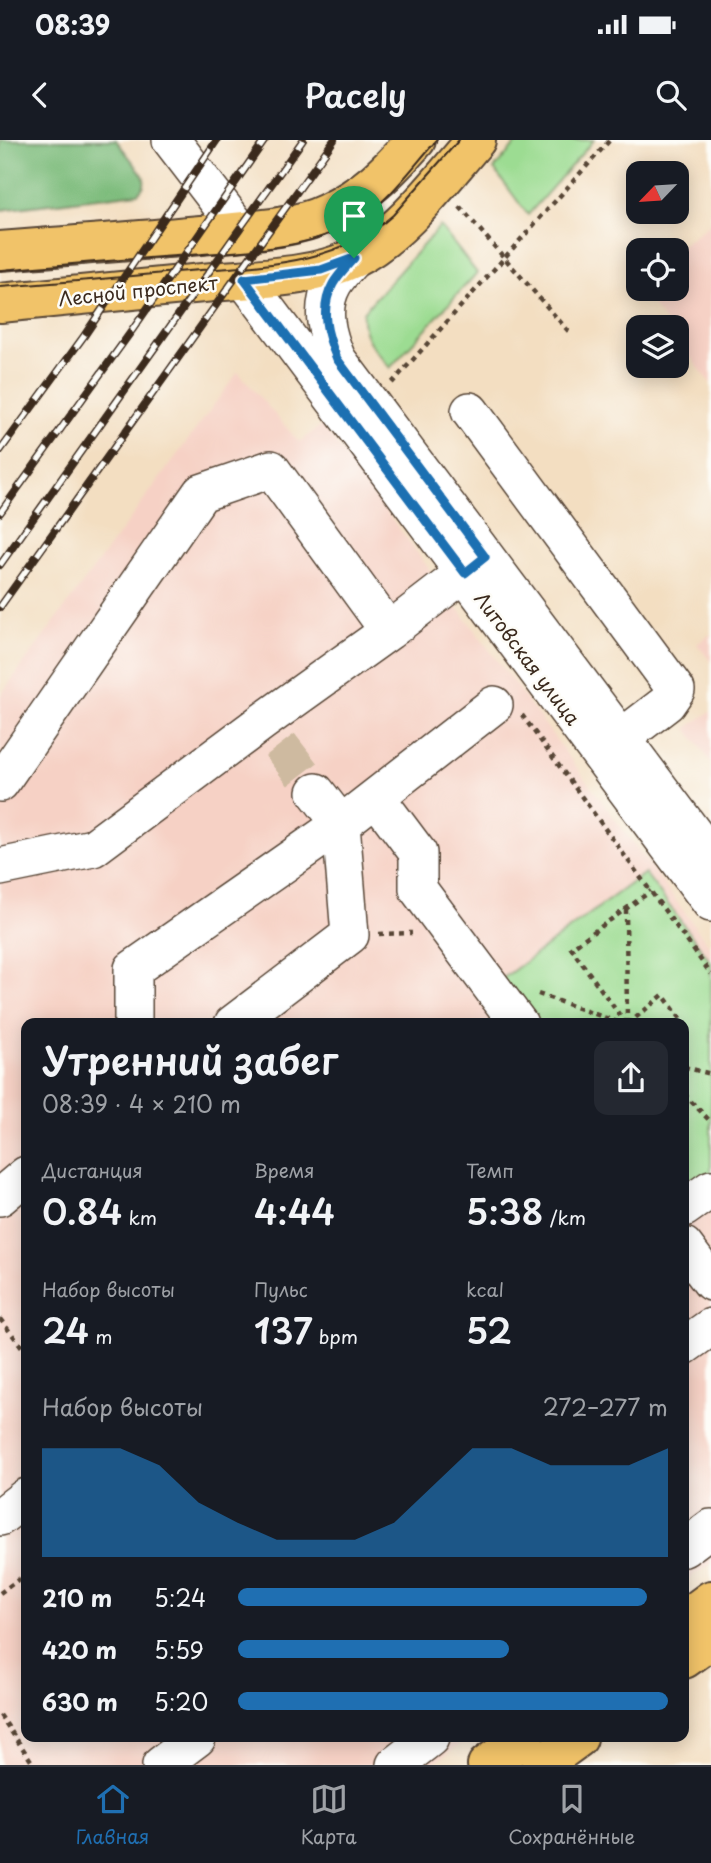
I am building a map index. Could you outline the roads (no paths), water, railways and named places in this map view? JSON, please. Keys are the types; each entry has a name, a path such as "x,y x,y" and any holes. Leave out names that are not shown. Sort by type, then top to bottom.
{"main road":[{"path":"0,251 241,231 298,223 324,215 354,199 384,176 416,140"},
{"name":"Лесной проспект","path":"0,303 321,270 354,258 402,222 476,140"},
{"path":"689,1616 711,1600"},
{"path":"689,1655 711,1640"},
{"path":"487,1765 519,1742"},
{"path":"541,1765 573,1742"}],"street":[{"path":"171,140 241,231"},
{"name":"Литовская улица","path":"354,258 333,284 326,303 328,337 337,359 475,565"},
{"name":"Литовская улица","path":"244,279 475,565 611,747 711,903"},
{"path":"470,411 676,690 667,703 611,747"},
{"path":"0,783 201,493 271,468 389,631"},
{"path":"0,867 93,848 271,733 389,631 475,565"},
{"path":"133,1018 133,969 341,824 505,705"},
{"name":"Литовская улица","path":"611,747 711,857"},
{"path":"241,1018 350,935 341,824 317,792"},
{"path":"376,797 418,853 418,889 450,932 526,1008"},
{"path":"0,1197 21,1179"},
{"path":"689,1204 711,1189"},
{"path":"689,1253 711,1282"},
{"path":"689,1342 711,1327"},
{"path":"0,1517 21,1501"},
{"path":"689,1544 711,1528"},
{"path":"161,1765 192,1742"},
{"path":"394,1765 425,1742"}],"tunnel":[{"path":"280,745 316,792"}],"tram line":[{"path":"0,270 246,251 316,238 338,231 369,213 390,194 437,140"},
{"path":"0,287 262,265 318,255 370,233 393,215 459,140"}],"railway":[{"path":"0,451 84,336 217,140"},
{"path":"0,513 265,140"},
{"path":"0,565 303,140"},
{"path":"0,607 334,140"}]}
